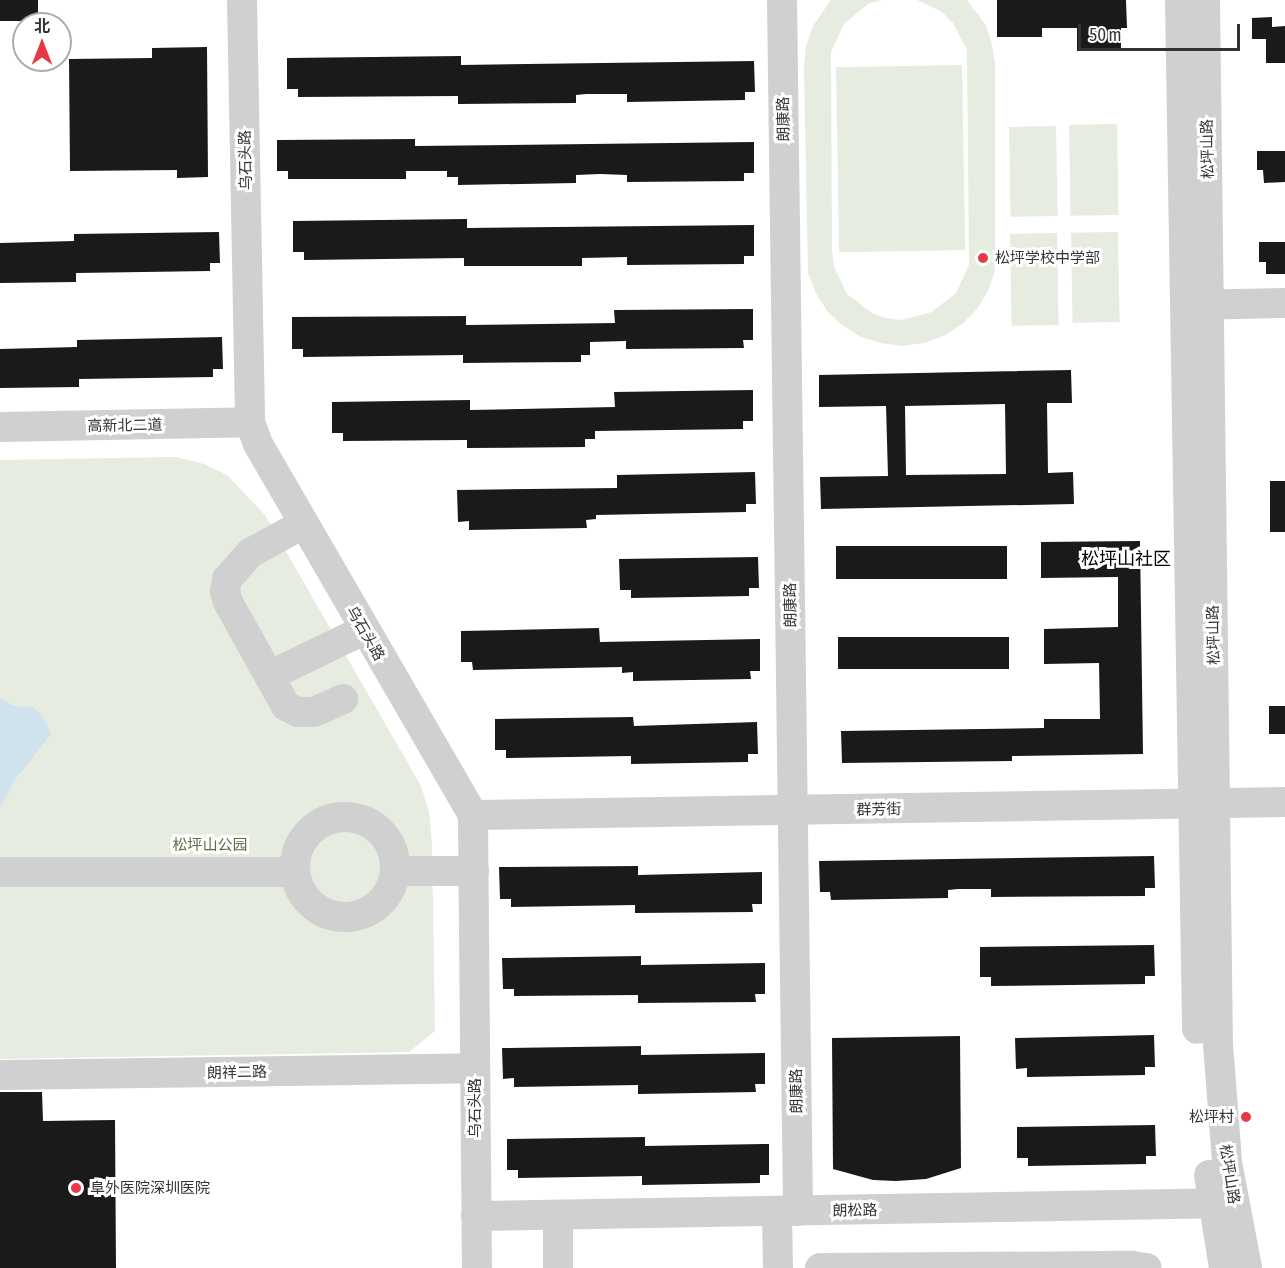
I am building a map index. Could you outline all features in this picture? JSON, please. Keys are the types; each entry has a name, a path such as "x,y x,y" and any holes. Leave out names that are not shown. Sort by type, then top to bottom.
{"street":[{"name":"乌石头路","path":"242,0 250,423 258,444 303,524 473,815 477,1268"},
{"name":"朗康路","path":"778,1268 788,1211 792,810 782,0"},
{"name":"松坪山路","path":"1180,0 1196,305 1204,804 1221,1096 1224,1268"},
{"name":"松坪山路","path":"1196,305 1205,0"},
{"path":"1196,305 1285,303"},
{"name":"高新北二道","path":"0,427 250,423"},
{"path":"303,524 250,553 227,579 225,592 228,602 286,706 298,712 314,712 343,699"},
{"path":"269,676 364,630"},
{"name":"群芳街","path":"473,815 1285,802"},
{"path":"342,817 358,819 373,825 385,835 393,849 395,871 394,881 386,897 374,909 358,916 340,917 324,913 309,903 300,889 295,872 296,855 303,840 320,825 342,817"},
{"path":"395,871 474,871"},
{"path":"1,872 295,872"},
{"name":"朗祥二路","path":"0,1075 475,1068"},
{"name":"松坪山路","path":"1224,1203 1247,1268"},
{"name":"朗松路","path":"476,1216 1224,1203"},
{"path":"558,1215 558,1268"},
{"path":"820,1268 1137,1267"}],"green space":[{"path":"831,0 881,0 868,4 844,24 831,52 832,251 834,267 847,294 872,313 886,318 902,320 932,312 956,293 969,265 967,50 953,23 942,12 917,0 967,0 985,24 992,44 995,64 995,271 988,291 977,309 962,324 944,336 923,343 902,346 861,337 842,325 827,311 808,273 804,66 806,46 813,26"},
{"path":"962,65 965,250 839,252 836,67"},
{"path":"1117,124 1119,215 1071,216 1069,125"},
{"path":"1056,126 1058,216 1011,217 1009,127"},
{"path":"1118,232 1120,322 1073,323 1071,233"},
{"path":"1057,233 1059,325 1012,326 1010,234"},
{"name":"松坪山公园","path":"176,457 204,464 227,475 265,515 421,786 429,812 432,843 435,1031 409,1052 0,1059 0,460"}],"water":[{"path":"0,698 13,706 32,707 42,715 51,734 14,781 0,808"}],"building":[{"path":"0,0 38,0 38,12 12,12 12,21 0,21"},
{"path":"997,0 1126,0 1127,28 1121,28 1121,51 1077,51 1077,28 1042,28 1042,37 997,37"},
{"path":"1272,17 1272,27 1285,26 1285,63 1266,63 1266,39 1252,39 1252,18"},
{"path":"207,47 208,177 177,178 177,170 70,171 69,72 72,72 72,59 152,58 152,48"},
{"path":"461,56 461,65 754,61 755,92 745,92 745,100 627,102 627,94 586,94 576,95 576,103 458,104 458,96 298,97 298,89 287,89 287,58"},
{"path":"415,139 415,146 754,142 754,173 744,173 744,181 627,182 627,175 600,174 576,175 576,183 458,185 458,177 447,177 447,171 406,171 406,179 288,179 288,171 277,171 277,140"},
{"path":"1257,151 1285,151 1285,182 1264,183 1263,170 1257,170"},
{"path":"467,219 467,228 754,225 754,256 744,256 744,264 627,265 627,257 582,258 582,266 464,266 464,258 304,260 304,252 293,252 293,221"},
{"path":"219,232 220,263 210,263 210,271 76,273 76,282 0,283 0,243 74,241 74,234"},
{"path":"1259,242 1285,242 1285,274 1266,274 1266,262 1259,262"},
{"path":"753,309 753,340 743,340 744,348 626,349 626,341 590,342 590,355 581,355 581,362 463,363 463,355 303,357 303,349 292,349 292,317 466,316 466,325 615,323 614,310"},
{"path":"222,337 223,369 213,369 213,377 79,379 79,387 0,388 0,349 77,347 77,340"},
{"path":"1071,370 1072,403 1047,403 1048,473 1073,472 1074,504 821,509 820,477 888,476 886,406 819,407 819,375","holes":["1005,404 1006,474 906,475 905,406"]},
{"path":"753,390 753,421 743,421 743,429 595,431 595,439 585,439 585,447 467,448 467,440 343,441 343,433 332,433 332,402 470,400 470,410 615,407 614,392"},
{"path":"755,472 756,504 746,504 746,512 596,515 596,519 586,520 587,528 469,530 469,521 458,522 457,490 617,488 617,475"},
{"path":"1270,481 1285,481 1285,532 1270,532"},
{"path":"1140,541 1143,754 1012,756 1012,761 842,763 841,731 1044,728 1044,719 1100,719 1099,663 1044,664 1044,629 1118,627 1118,577 1041,578 1041,542"},
{"path":"836,546 1007,546 1007,579 836,579"},
{"path":"758,557 759,588 749,588 749,596 631,598 631,590 620,590 619,559"},
{"path":"599,628 600,642 760,639 760,671 750,671 751,679 633,681 633,672 622,673 622,667 473,670 472,662 461,662 461,631"},
{"path":"838,637 1009,637 1009,669 838,669"},
{"path":"1269,706 1285,706 1285,734 1269,734"},
{"path":"633,717 634,726 757,722 758,754 748,754 748,762 631,764 631,756 506,758 506,750 495,750 495,719"},
{"path":"1154,856 1155,888 1145,888 1145,896 991,897 991,889 958,889 948,890 948,898 831,900 830,892 820,892 819,861"},
{"path":"638,866 638,875 762,872 762,904 752,904 753,912 635,913 635,905 511,907 511,899 500,899 499,867"},
{"path":"1154,945 1155,976 1145,976 1145,984 991,986 991,977 980,977 980,947"},
{"path":"641,956 641,965 765,963 765,994 755,994 756,1002 638,1003 638,995 514,996 514,989 503,989 502,958"},
{"path":"1154,1035 1155,1067 1145,1067 1145,1075 1027,1077 1027,1068 1016,1069 1015,1038"},
{"path":"960,1036 961,1168 926,1179 896,1181 873,1180 833,1169 832,1038"},
{"path":"641,1046 641,1055 765,1053 765,1084 755,1084 756,1092 638,1094 638,1085 514,1087 514,1078 503,1079 502,1048"},
{"name":"阜外医院深圳医院","path":"0,1092 42,1092 43,1121 115,1120 116,1268 0,1268"},
{"path":"1155,1125 1156,1156 1146,1156 1146,1164 1028,1166 1028,1158 1017,1158 1017,1127"},
{"path":"645,1137 645,1146 769,1144 769,1175 760,1175 760,1183 642,1185 642,1176 518,1178 518,1170 507,1170 507,1139"}],"place":[{"name":"松坪学校中学部","path":"983,258"},
{"name":"松坪村","path":"1246,1117"},
{"name":"阜外医院深圳医院","path":"76,1188"}],"district":[{"name":"松坪山社区","path":"1126,559"}]}
